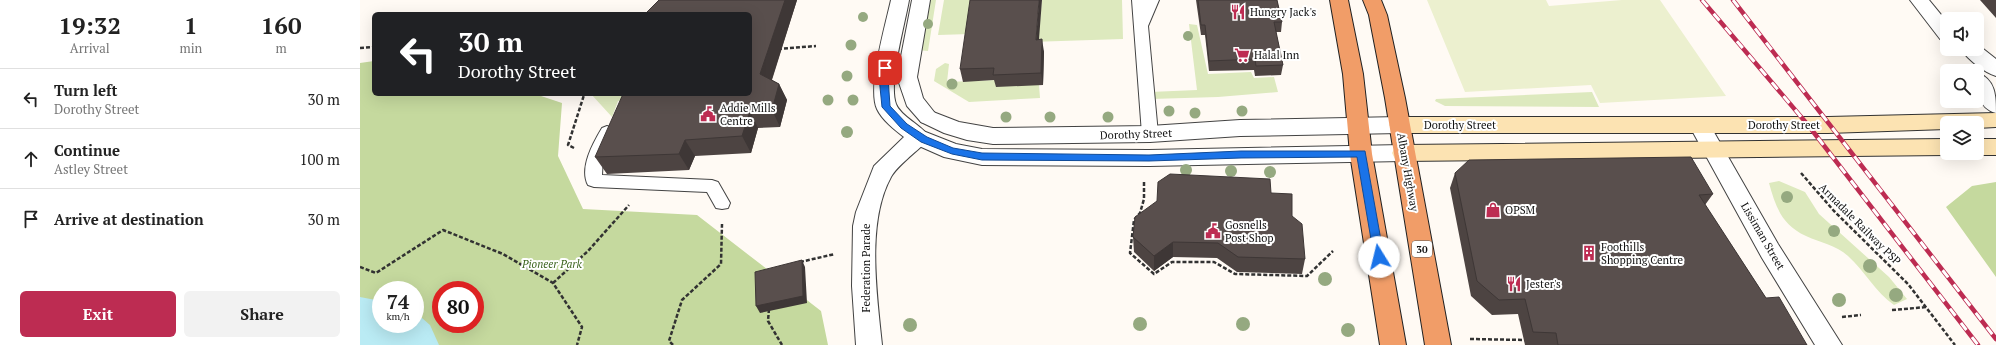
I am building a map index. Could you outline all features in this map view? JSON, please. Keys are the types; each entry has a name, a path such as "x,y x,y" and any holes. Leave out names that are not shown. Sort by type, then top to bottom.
{"highway":[{"path":"1339,0 1353,74 1361,154 1393,345"},
{"name":"Albany Highway","path":"1372,0 1386,54 1400,125 1403,153 1413,195 1438,345"}],"main road":[{"name":"Dorothy Street","path":"1400,125 1836,125 1996,120"},
{"path":"1403,153 1940,147"},
{"path":"1984,147 1996,147"}],"street":[{"path":"900,0 884,77 886,107 904,126 923,127"},
{"path":"922,0 907,77 923,127 952,151 982,157 1142,158 1241,154 1403,153"},
{"path":"1919,0 1940,26"},
{"path":"1980,56 1996,69"},
{"path":"1984,90 1996,106"},
{"name":"Dorothy Street","path":"923,127 947,127 968,133 993,136 1150,134 1240,128 1400,125"},
{"name":"Lissiman Street","path":"1700,125 1770,251 1829,345"},
{"name":"Federation Parade","path":"869,345 864,286 865,226 867,212 882,172 923,127"}],"lane":[{"path":"1139,0 1150,134"},
{"path":"1141,28 1152,0"},
{"path":"610,126 595,156 594,181 648,183 678,182 712,186 722,204"}],"path":[{"path":"776,49 816,46"},
{"path":"360,48 372,47"},
{"path":"584,96 568,145 595,156"},
{"name":"Armadale Railway PSP","path":"1782,148 1816,192 1892,266 1927,307 1955,345"},
{"path":"1144,176 1144,199 1140,213 1134,220 1130,253 1154,274 1172,262 1214,262 1235,274 1307,276 1334,250"},
{"path":"553,283 588,251 648,183"},
{"path":"673,345 669,341 682,300 721,264 722,204"},
{"path":"360,267 376,273 443,230 503,254 553,283 582,327 577,345"},
{"path":"798,263 835,254"},
{"path":"769,307 768,321 782,345"},
{"path":"1892,310 1927,307"},
{"path":"1840,317 1861,315"},
{"path":"1470,339 1534,340"}],"green space":[{"path":"926,0 936,0 928,51 917,50"},
{"path":"944,0 988,0 970,34 938,35"},
{"path":"1042,0 1122,0 1123,39 1030,42 1040,19"},
{"path":"1427,0 1546,0 1549,6 1622,0 1660,0 1726,96 1600,103 1591,85 1465,92"},
{"path":"1189,24 1197,25 1208,74 1251,72 1254,78 1274,77 1278,92 1218,97 1151,99 1150,92 1197,90"},
{"name":"Pioneer Park","path":"372,61 372,96 541,96 562,103 558,156 583,209 697,215 821,311 828,345 360,345 360,63"},
{"path":"945,63 949,64 947,82 996,80 1039,85 1040,98 969,102 934,81 936,69"},
{"path":"1592,92 1599,107 1445,106 1435,101 1436,99"},
{"path":"593,96 639,96 637,99 618,101 612,117"},
{"path":"1779,181 1805,192 1819,214 1889,277 1907,299 1894,305 1881,294 1854,262 1843,252 1806,236 1791,227 1777,208 1769,183"},
{"path":"1996,182 1996,277 1946,207 1972,186"}],"building":[{"name":"Addie Mills Centre","path":"659,0 785,0 760,74 779,84 772,110 750,111 742,136 685,140 679,154 595,157 622,96 752,96 752,12 647,12"},
{"path":"970,0 1039,0 1036,40 1042,39 1041,73 993,75 994,68 960,69"},
{"path":"1198,0 1277,0 1282,22 1274,22 1283,65 1256,66 1255,59 1209,61 1205,25 1201,25"},
{"name":"Foothills Shopping Centre","path":"1691,157 1713,194 1699,195 1766,298 1779,297 1807,345 1558,345 1556,333 1533,332 1525,299 1499,300 1477,281 1455,173 1469,160"},
{"name":"Gosnells Post Shop","path":"1170,174 1270,179 1271,193 1292,194 1292,216 1302,224 1305,259 1238,257 1218,243 1173,242 1154,256 1133,237 1135,217 1157,201 1158,182"},
{"path":"802,260 803,296 756,306 755,272"}],"waterway":[{"path":"360,324 391,329 408,345"}],"railway":[{"path":"1702,0 1808,125 1978,345"},
{"path":"1733,0 1996,339"}],"place":[{"name":"Hungry Jack's","path":"1238,12"},
{"name":"Halal Inn","path":"1242,55"},
{"name":"Addie Mills Centre","path":"708,114"},
{"name":"OPSM","path":"1493,210"},
{"name":"Gosnells Post Shop","path":"1213,231"},
{"name":"Foothills Shopping Centre","path":"1589,253"},
{"name":"Jester's","path":"1514,284"}],"route":[{"path":"885,68 884,77 886,107 904,126 924,140 952,151 982,157 1063,159 1149,158 1241,154 1361,154 1379,257"}]}
